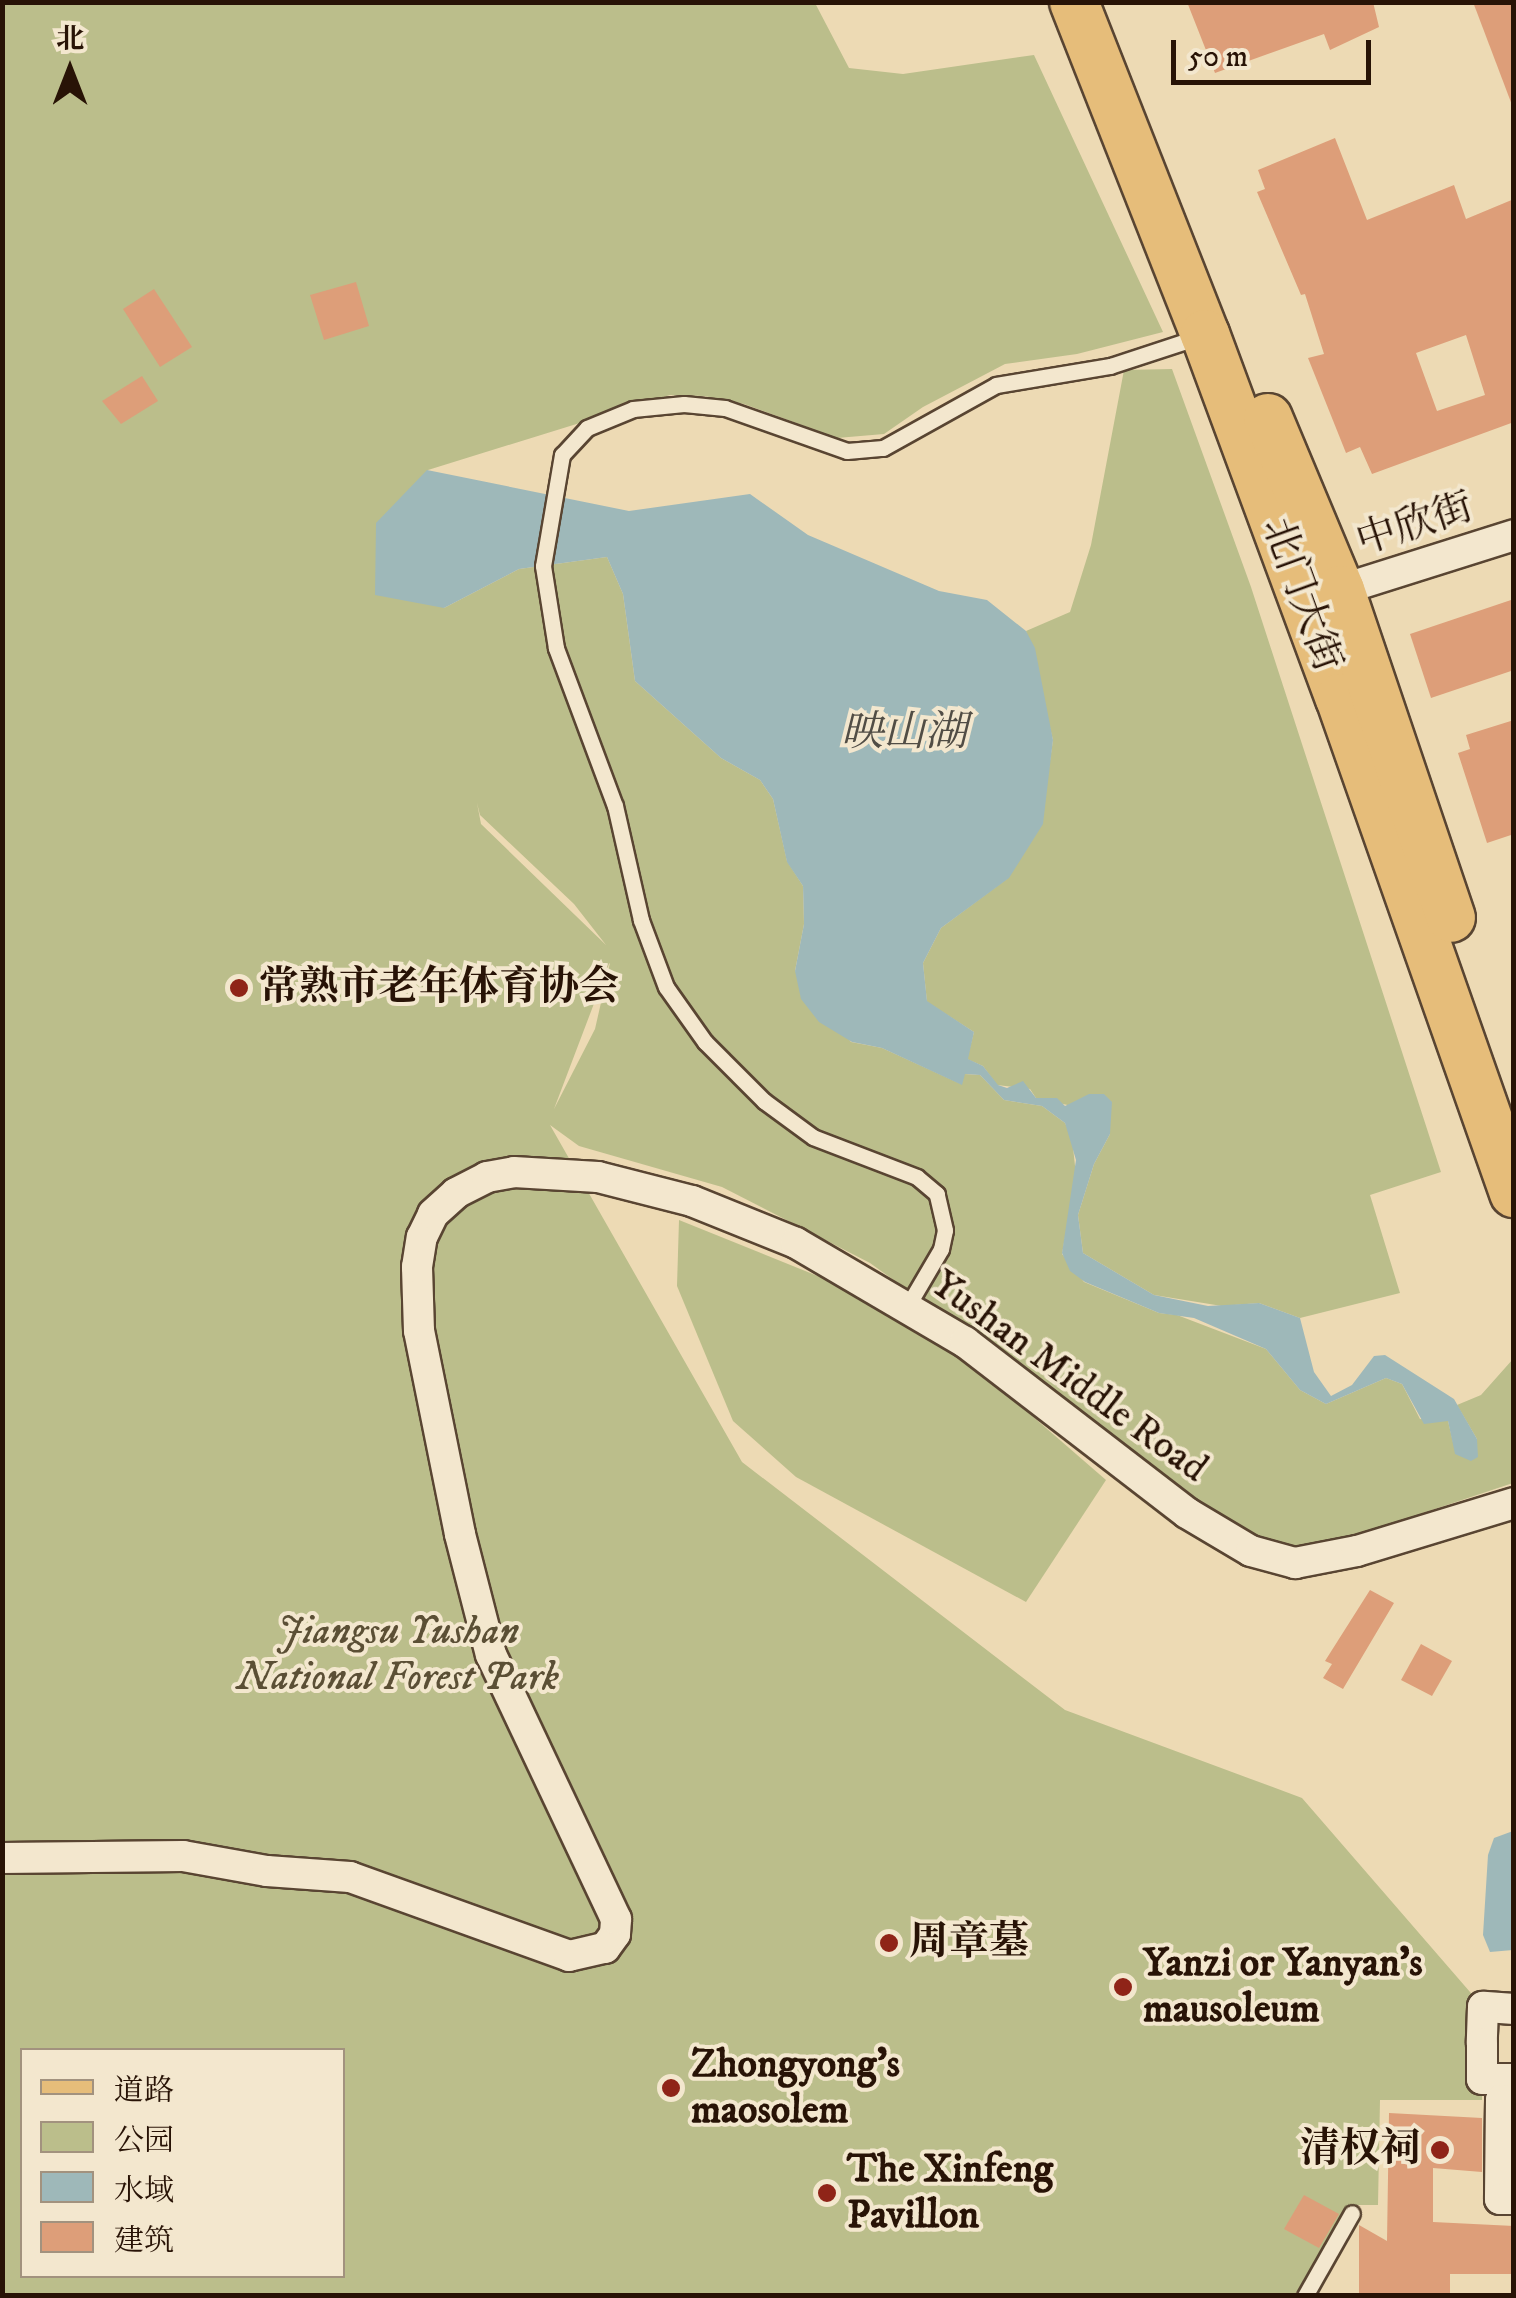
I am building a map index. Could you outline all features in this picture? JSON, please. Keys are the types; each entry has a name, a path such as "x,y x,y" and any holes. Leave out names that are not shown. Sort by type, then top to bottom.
{"main road":[{"name":"北门大街","path":"1074,2 1204,334 1346,717 1514,1193"},
{"name":"北门大街","path":"1097,2 1340,590 1514,1102"}],"street":[{"name":"中欣街","path":"1340,590 1514,535"},
{"name":"Yushan Middle Road","path":"2,1858 182,1856 268,1870 350,1877 569,1956 605,1948 615,1934 616,1919 491,1655 460,1534 419,1331 417,1267 422,1236 434,1214 456,1192 488,1177 514,1172 598,1178 692,1200 796,1243 965,1342 1187,1513 1250,1551 1296,1563 1357,1551 1514,1503"},
{"path":"1514,2008 1483,2008 1482,2079 1514,2079"},
{"path":"1514,2101 1501,2100 1500,2200 1514,2199"}],"lane":[{"path":"907,1307 941,1248 945,1230 937,1194 917,1177 813,1136 764,1101 705,1042 666,987 641,920 615,806 556,648 542,566 562,456 587,428 632,409 684,404 725,408 847,451 884,448 996,385 1110,366 1204,334"},
{"path":"1305,2296 1352,2213"}],"green space":[{"name":"Jiangsu Yushan National Forest Park","path":"3,3 815,3 849,68 903,74 1034,55 1163,332 1077,354 1005,364 923,407 884,434 837,438 744,404 704,396 670,395 428,470 377,523 444,608 519,569 607,557 623,594 635,681 721,758 760,780 773,799 787,861 803,886 804,924 795,971 851,1042 882,1048 961,1084 964,1074 980,1075 1004,1100 1042,1106 1065,1123 1072,1138 1076,1175 1062,1254 1084,1282 1159,1313 1177,1315 1266,1349 1300,1390 1326,1404 1386,1378 1402,1384 1420,1419 1448,1421 1453,1442 1477,1439 1457,1405 1481,1395 1513,1359 1513,1483 1312,1550 1290,1552 1251,1538 870,1263 722,1187 579,1146 550,1125 742,1462 1065,1710 1302,1798 1483,2007 1482,2100 1380,2100 1378,2205 1350,2205 1295,2295 3,2296","holes":["477,803 480,815 574,904 606,945 481,824","610,963 595,1029 554,1109"]},
{"path":"1172,369 1251,587 1441,1172 1370,1195 1400,1293 1300,1318 1259,1303 1222,1306 1154,1295 1083,1253 1078,1215 1094,1164 1110,1134 1072,1106 1036,1098 1030,1089 997,1085 983,1066 967,1059 974,1032 927,1002 923,963 941,928 1008,878 1047,782 1053,740 1026,631 1070,612 1091,545 1124,370"},
{"path":"679,1220 835,1283 955,1349 1106,1480 1026,1602 796,1477 733,1421 677,1286"}],"water":[{"name":"映山湖","path":"427,470 629,511 750,494 808,535 939,591 987,600 1026,631 1035,648 1053,740 1043,824 1009,878 941,928 923,963 927,1001 974,1032 968,1059 983,1066 998,1085 1007,1088 1023,1081 1036,1098 1057,1098 1065,1106 1089,1094 1104,1094 1112,1102 1110,1134 1094,1164 1078,1215 1083,1253 1154,1295 1208,1306 1259,1303 1300,1318 1314,1372 1331,1396 1352,1385 1374,1356 1385,1355 1454,1399 1477,1439 1478,1457 1471,1461 1455,1454 1448,1421 1424,1424 1402,1384 1386,1378 1326,1404 1300,1390 1266,1349 1194,1318 1159,1313 1085,1282 1070,1271 1062,1253 1076,1160 1065,1123 1042,1106 1004,1100 980,1075 965,1074 962,1085 882,1048 852,1042 819,1022 801,999 795,971 804,924 803,886 787,862 773,799 760,780 721,758 635,681 623,594 607,557 519,569 444,608 375,595 376,523"},
{"path":"1513,1831 1513,1950 1490,1952 1483,1935 1488,1855 1494,1838"}],"building":[{"path":"1187,2 1373,2 1379,27 1330,50 1324,34 1215,73"},
{"path":"1473,2 1514,2 1512,105"},
{"path":"1335,138 1367,220 1454,185 1466,219 1514,199 1514,422 1372,474 1360,447 1346,453 1308,358 1324,354 1305,294 1301,295 1257,192 1265,189 1258,170","holes":["1466,335 1485,395 1437,411 1416,353"]},
{"path":"356,282 369,326 324,340 310,295"},
{"path":"154,289 192,347 160,367 123,309"},
{"path":"142,376 158,401 121,424 102,401"},
{"path":"1514,599 1514,670 1431,698 1410,634"},
{"path":"1514,720 1514,834 1487,843 1458,753 1470,749 1466,735"},
{"path":"1370,1590 1394,1603 1343,1689 1323,1678 1332,1664 1325,1661"},
{"path":"1421,1644 1452,1661 1432,1696 1401,1680"},
{"path":"1389,2113 1482,2118 1482,2172 1433,2168 1433,2222 1514,2226 1514,2274 1450,2274 1450,2296 1359,2296 1359,2225 1387,2241"},
{"path":"1304,2195 1339,2214 1319,2248 1284,2229"}],"place":[{"name":"常熟市老年体育协会","path":"239,988"},
{"name":"周章墓","path":"889,1943"},
{"name":"Yanzi or Yanyan's mausoleum","path":"1123,1987"},
{"name":"Zhongyong's maosolem","path":"671,2088"},
{"name":"清权祠","path":"1440,2150"},
{"name":"The Xinfeng Pavillon","path":"827,2193"}]}
